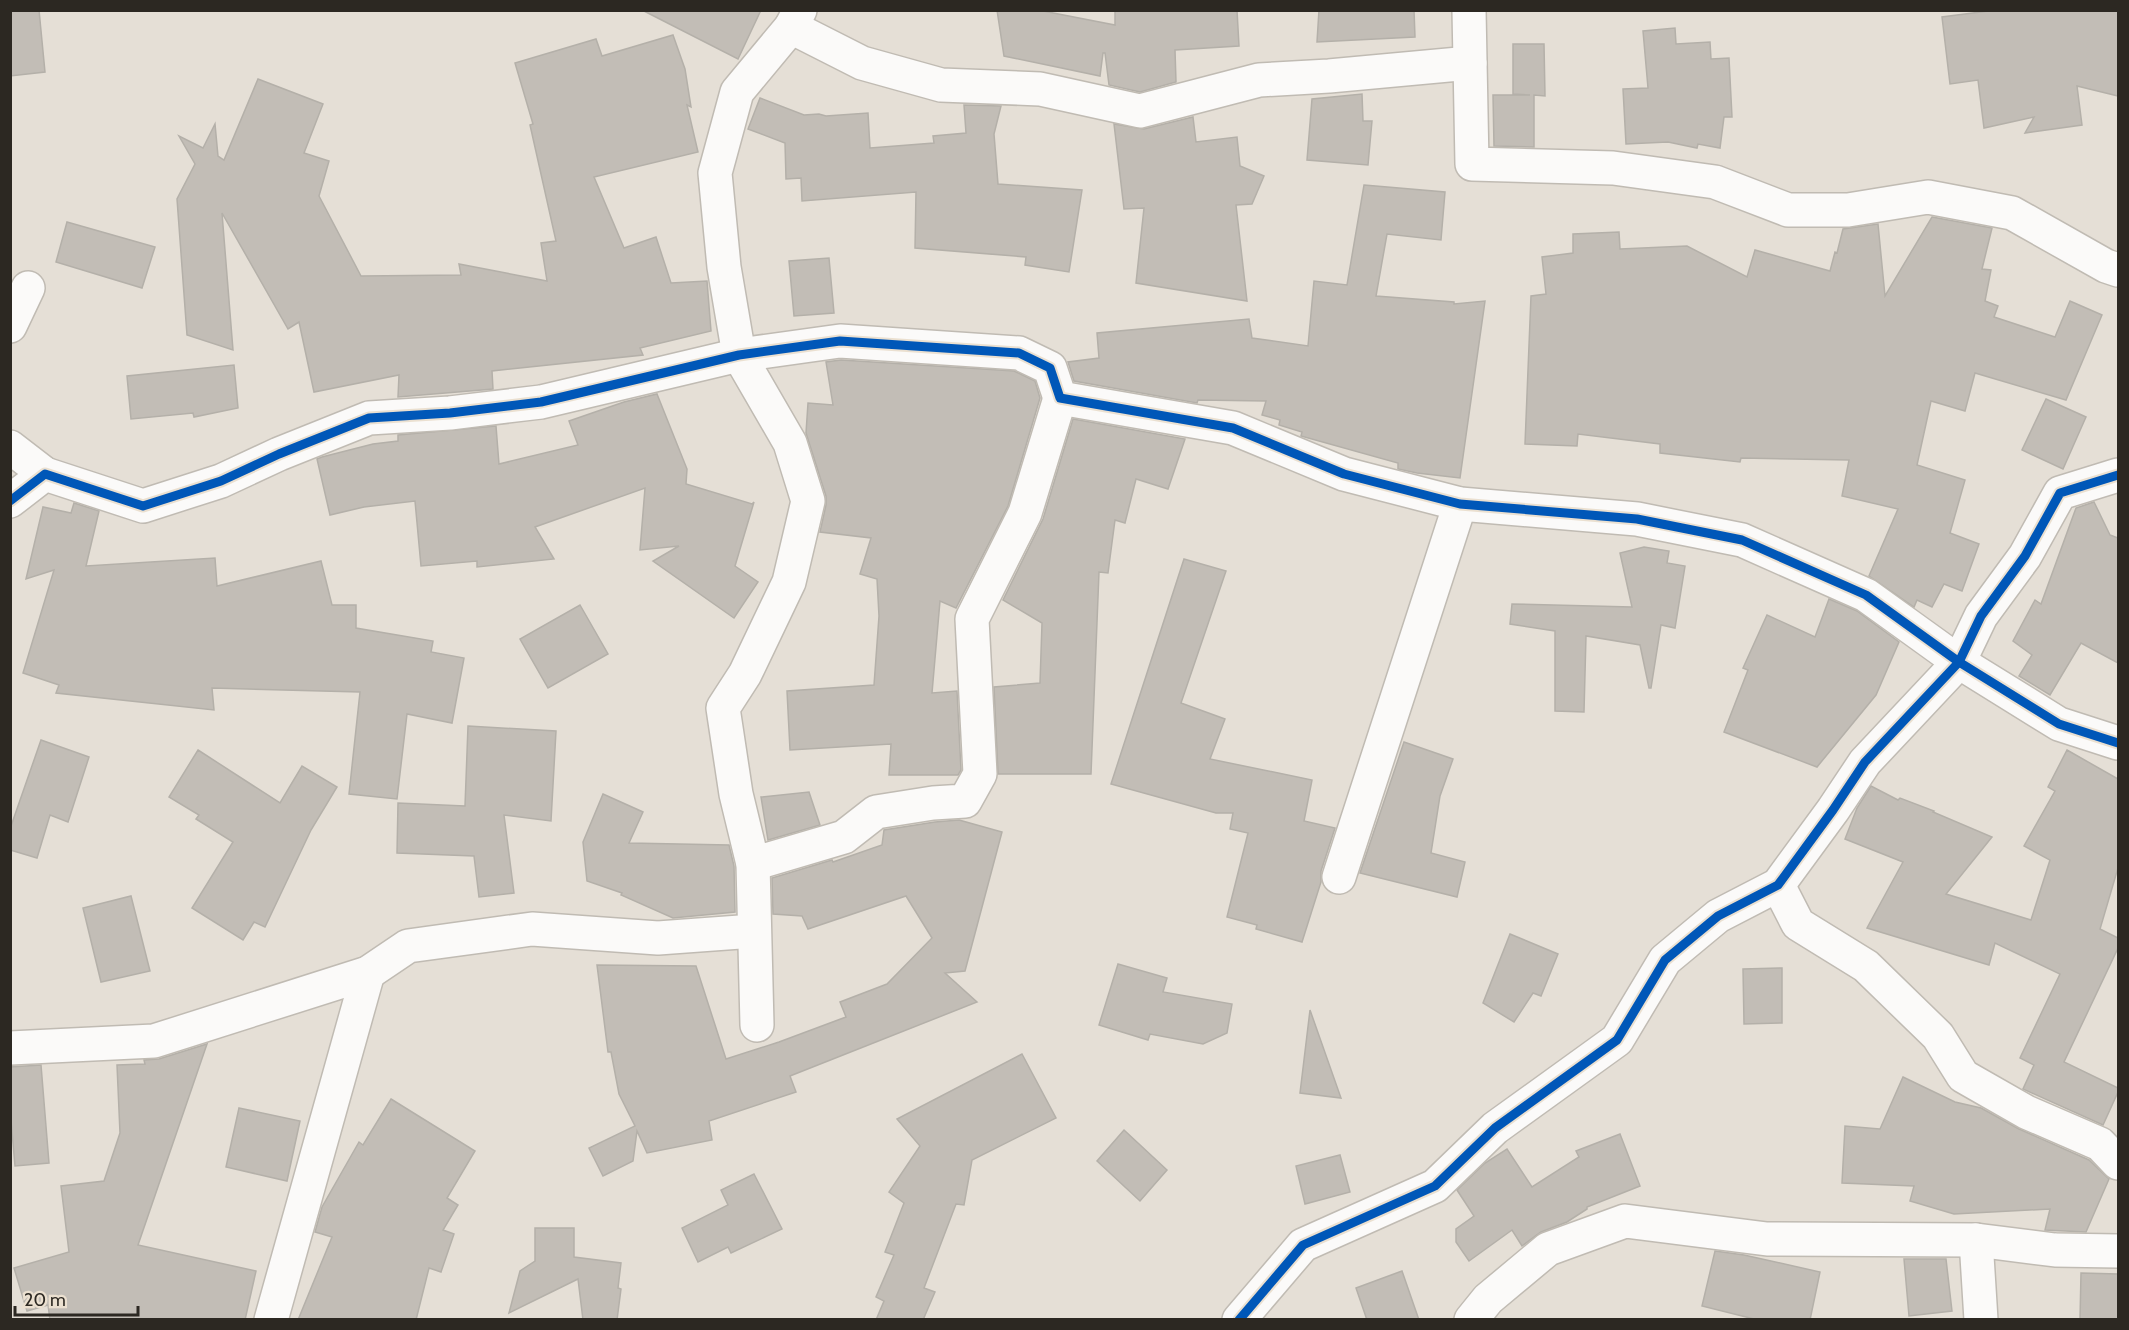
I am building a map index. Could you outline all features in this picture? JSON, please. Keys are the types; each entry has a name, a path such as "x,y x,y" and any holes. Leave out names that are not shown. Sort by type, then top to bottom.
{"street":[{"path":"1469,10 1472,164 1613,168 1715,182 1788,210 1848,210 1929,197 2012,213 2106,266 2118,270"},
{"path":"757,1025 753,864 736,794 723,708 745,674 789,582 808,501 790,443 739,355 724,267 715,172 737,92 796,19 862,63 941,85 1040,88 1140,111 1259,80 1470,63"},
{"path":"10,326 28,288"},
{"path":"10,447 45,474 143,506 221,481 279,454 369,418 450,413 541,402 739,355 840,341 1019,353 1050,368 1060,398 1025,513 972,619 980,774 965,801 933,803 876,812 844,837 753,864"},
{"path":"1060,398 1233,428 1344,474 1460,504 1636,519 1742,540 1866,595 1959,662 2060,724 2118,743"},
{"path":"10,501 45,474"},
{"path":"1239,1320 1303,1245 1435,1186 1495,1128 1617,1040 1665,960 1718,916 1778,885 1865,762 1959,662 1981,616 2025,556 2060,493 2118,475"},
{"path":"1339,878 1460,504"},
{"path":"1778,885 1798,924 1866,966 1938,1036 1963,1076 2026,1112 2100,1144 2118,1163"},
{"path":"10,1048 154,1041 368,973 408,946 532,929 658,938 754,932"},
{"path":"271,1320 368,973"},
{"path":"1471,1320 1488,1299 1548,1249 1625,1221 1767,1239 1976,1240 2055,1250 2118,1251"},
{"path":"1976,1240 1981,1320"}],"building":[{"path":"10,10 39,10 45,72 10,76"},
{"path":"642,10 761,10 738,59"},
{"path":"997,10 1038,10 1115,25 1115,10 1237,10 1239,46 1175,50 1176,82 1140,92 1109,85 1105,53 1103,53 1100,76 1004,56"},
{"path":"1319,10 1414,10 1415,37 1317,42"},
{"path":"1996,10 2118,10 2118,96 2077,86 2082,125 2025,133 2034,117 1984,128 1978,80 1950,84 1942,17"},
{"path":"1675,28 1676,44 1710,42 1711,59 1729,58 1732,117 1724,117 1720,148 1698,144 1697,148 1668,142 1626,144 1623,89 1648,88 1643,31"},
{"path":"673,35 685,69 691,107 687,105 698,152 594,177 624,248 656,237 671,283 707,281 711,331 640,348 643,355 492,371 493,389 398,397 399,375 314,392 299,322 288,329 222,213 233,350 187,335 177,199 195,164 179,136 203,148 215,124 218,156 224,160 258,79 323,104 304,153 329,161 319,196 361,276 461,275 459,264 547,281 541,243 556,241 530,125 533,124 515,63 596,39 602,56"},
{"path":"1513,44 1544,44 1545,96 1534,95 1534,147 1494,146 1493,95 1530,95 1513,94"},
{"path":"1362,94 1363,121 1372,121 1368,165 1307,160 1312,99"},
{"path":"760,98 804,115 868,113 870,148 934,143 933,136 966,133 964,105 1001,106 994,134 998,184 1082,190 1069,272 1025,265 1026,257 915,248 916,192 802,201 801,178 786,179 785,143 748,129"},
{"path":"1193,117 1196,142 1237,137 1240,166 1264,176 1252,204 1236,205 1247,301 1136,283 1144,208 1124,209 1114,124 1144,129"},
{"path":"1364,185 1445,192 1441,240 1387,234 1376,296 1454,302 1454,304 1485,301 1460,478 1398,469 1398,463 1301,436 1302,432 1279,425 1280,420 1262,415 1266,401 1198,400 1197,403 1074,381 1068,362 1099,358 1097,333 1249,319 1252,338 1308,346 1314,281 1347,285"},
{"path":"1932,217 1992,228 1982,269 1991,270 1985,301 1998,306 1994,317 2055,337 2070,301 2102,315 2066,400 1975,373 1965,411 1931,401 1917,465 1965,480 1950,533 1979,544 1962,591 1944,584 1932,607 1917,600 1914,607 1869,576 1898,509 1842,496 1849,460 1741,458 1740,462 1660,453 1660,444 1578,434 1577,446 1525,444 1531,296 1546,294 1542,257 1573,253 1573,234 1619,232 1620,249 1687,246 1747,277 1755,250 1830,271 1843,229 1878,224 1885,296"},
{"path":"67,222 155,247 142,288 56,262"},
{"path":"829,258 834,313 794,316 789,261"},
{"path":"841,360 1014,371 1035,381 1040,398 1008,506 956,608 940,601 932,693 957,691 961,770 958,775 889,775 891,744 790,750 787,691 874,685 879,616 877,579 860,574 871,538 820,532 826,496 806,433 808,403 833,405 826,362"},
{"path":"234,365 238,408 194,417 193,413 131,419 127,376"},
{"path":"657,394 687,469 686,484 752,504 754,502 735,566 758,582 734,618 653,561 679,546 640,550 645,488 535,527 554,559 477,567 477,561 421,566 415,501 364,507 330,515 317,459 322,457 373,444 398,441 398,435 496,426 499,464 578,445 569,421 624,402"},
{"path":"2046,399 2086,417 2063,469 2022,450"},
{"path":"1073,419 1185,439 1168,489 1136,479 1125,523 1115,520 1108,573 1099,572 1091,774 998,774 994,687 1040,683 1042,623 1003,600 1043,519"},
{"path":"2094,502 2110,535 2118,538 2118,663 2081,643 2050,695 2019,676 2032,655 2013,641 2035,600 2041,604 2076,508"},
{"path":"74,503 99,511 86,566 215,558 217,586 321,561 332,605 356,605 356,628 433,641 431,652 464,658 452,723 407,714 397,799 349,794 360,692 212,688 214,710 56,693 59,685 23,673 54,570 26,579 43,507 71,513"},
{"path":"1644,547 1669,551 1667,563 1685,566 1675,628 1661,625 1651,688 1649,688 1640,645 1586,636 1584,712 1555,711 1555,631 1510,624 1512,604 1632,607 1620,553"},
{"path":"1184,559 1226,571 1181,703 1225,719 1210,759 1312,780 1304,821 1335,828 1302,942 1256,929 1257,925 1227,917 1248,833 1230,829 1233,813 1216,813 1111,784"},
{"path":"1829,599 1857,611 1899,642 1876,695 1817,767 1724,732 1748,670 1743,668 1767,615 1815,637"},
{"path":"580,605 608,654 548,688 520,639"},
{"path":"468,726 556,731 551,821 504,815 514,893 479,897 474,856 397,853 398,803 465,806"},
{"path":"41,740 89,757 68,822 50,815 37,858 10,850 10,829"},
{"path":"1404,742 1453,759 1440,796 1431,853 1465,862 1457,897 1360,873"},
{"path":"198,750 280,803 302,766 337,787 311,830 265,927 254,922 243,940 192,908 233,842 196,819 199,815 169,797"},
{"path":"2067,750 2118,779 2118,868 2100,929 2118,938 2118,948 2064,1062 2118,1088 2103,1125 2023,1089 2034,1065 2020,1058 2060,974 1995,943 1989,965 1867,928 1903,862 1845,839 1857,808 1871,786 1898,800 1900,798 1934,811 1992,837 1946,894 2031,920 2050,860 2024,846 2055,791 2048,787"},
{"path":"809,792 820,825 768,840 761,797"},
{"path":"603,794 643,812 629,843 729,845 734,866 735,912 673,918 621,895 622,893 587,881 583,842"},
{"path":"959,820 1002,832 965,971 945,973 977,1002 790,1076 796,1092 709,1121 712,1140 647,1153 637,1131 633,1161 603,1176 589,1148 635,1126 619,1094 611,1052 608,1052 597,965 696,966 726,1059 846,1017 840,1002 887,984 932,938 906,896 808,929 802,916 773,914 772,878 832,860 833,862 882,845 884,830"},
{"path":"131,896 150,971 101,982 83,908"},
{"path":"1510,934 1558,954 1541,996 1533,993 1514,1022 1483,1003"},
{"path":"1118,964 1167,978 1163,992 1232,1004 1227,1033 1203,1044 1150,1034 1148,1040 1099,1025"},
{"path":"1782,968 1782,1023 1744,1024 1743,969"},
{"path":"1310,1010 1341,1098 1300,1093"},
{"path":"207,1044 138,1245 256,1271 245,1320 50,1320 48,1305 27,1311 14,1268 69,1252 61,1186 104,1181 120,1133 117,1065 145,1064 144,1060 159,1059"},
{"path":"1022,1054 1056,1118 972,1160 964,1205 956,1204 924,1288 935,1292 923,1320 876,1320 884,1301 876,1297 894,1255 885,1252 904,1203 889,1192 920,1146 897,1119"},
{"path":"41,1065 49,1163 15,1166 10,1109 10,1067"},
{"path":"1903,1077 1955,1102 1981,1108 2019,1129 2089,1160 2109,1179 2086,1232 2045,1230 2050,1209 1954,1214 1910,1201 1914,1186 1842,1183 1845,1126 1880,1129"},
{"path":"391,1099 475,1151 447,1198 458,1205 443,1230 454,1234 441,1272 429,1268 416,1320 298,1320 332,1237 315,1232 322,1207 359,1142 363,1145"},
{"path":"239,1108 300,1121 287,1181 226,1167"},
{"path":"1124,1130 1167,1170 1140,1201 1097,1161"},
{"path":"1620,1134 1640,1186 1587,1207 1567,1222 1541,1232 1522,1246 1512,1230 1469,1261 1456,1242 1456,1229 1474,1216 1457,1190 1485,1163 1507,1149 1532,1187 1579,1157 1576,1151"},
{"path":"1340,1155 1350,1192 1305,1204 1296,1166"},
{"path":"754,1174 782,1229 731,1253 728,1247 698,1262 682,1228 728,1205 721,1190"},
{"path":"535,1228 574,1228 574,1257 621,1263 618,1288 621,1289 617,1320 583,1320 578,1279 509,1313 520,1271 535,1261"},
{"path":"1715,1251 1820,1272 1810,1320 1758,1320 1702,1306"},
{"path":"1904,1259 1946,1259 1952,1311 1909,1316"},
{"path":"1402,1271 1419,1320 1367,1320 1356,1288"},
{"path":"2081,1273 2118,1274 2118,1320 2080,1320"}],"cycle path":[{"path":"10,501 45,474 143,506 221,481 279,454 369,418 450,413 541,402 739,355 840,341 1019,353 1050,368 1060,398 1233,428 1344,474 1460,504 1637,519 1742,540 1866,595 1959,662 2059,724 2118,743"},
{"path":"1239,1320 1303,1245 1435,1186 1495,1128 1617,1040 1665,960 1718,916 1778,885 1865,762 1959,662 1981,616 2025,556 2060,493 2118,475"}]}
